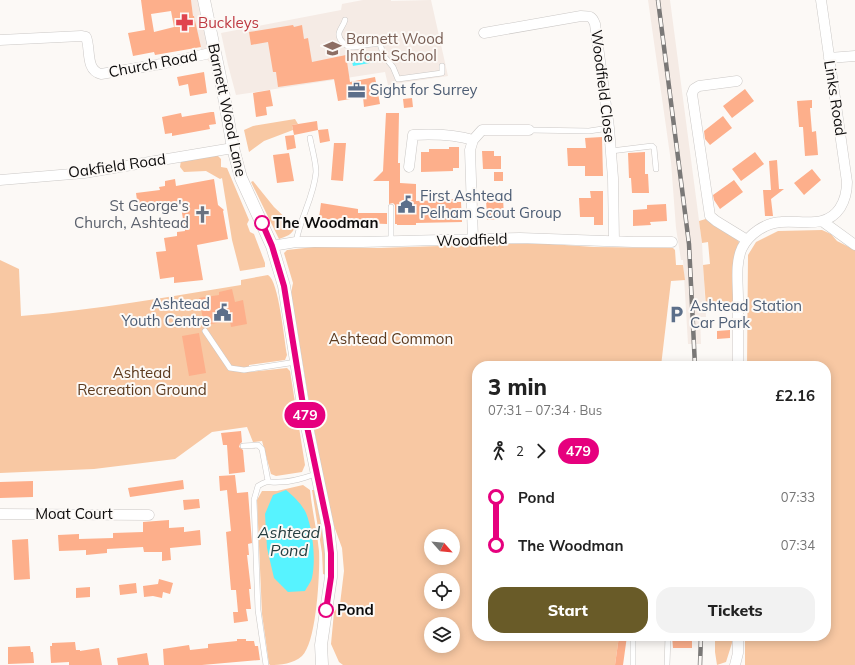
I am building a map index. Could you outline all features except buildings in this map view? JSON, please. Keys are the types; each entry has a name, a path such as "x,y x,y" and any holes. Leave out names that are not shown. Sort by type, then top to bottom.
{"street":[{"name":"Barnett Wood Lane","path":"204,0 232,148 240,178 272,246 284,286 316,474 328,527 331,553 331,577 321,645 322,665"},
{"name":"Links Road","path":"821,0 847,182 847,193 844,202 836,214 830,219 822,221"},
{"name":"Woodfield Close","path":"484,33 581,16 590,16 593,18 596,24 609,128 613,178 614,241"},
{"name":"Church Road","path":"0,40 86,37 91,68 95,73 101,74 161,64 215,52"},
{"path":"829,58 855,56"},
{"path":"737,81 700,86 694,89 692,94 710,216 747,240"},
{"path":"472,240 470,150 473,140 482,130 529,130"},
{"path":"409,167 413,135 438,134 461,136 473,140"},
{"name":"Oakfield Road","path":"0,180 84,173 232,148"},
{"path":"738,361 738,267 741,250 753,233 763,227 780,222 822,221 855,245"},
{"name":"Woodfield","path":"272,246 296,242 391,242 520,238 672,242"},
{"name":"Moat Court","path":"0,514 149,515"},
{"path":"735,665 738,653 738,641"}],"lane":[{"path":"345,20 339,33 339,36 343,42 351,47 372,43 380,44 384,56 393,67 398,79 400,80 442,73 442,66"},
{"path":"529,130 589,131 609,128"},
{"path":"296,242 298,231 309,203 316,171 310,138"},
{"path":"611,151 652,146 654,148 656,169"},
{"path":"391,207 391,242"},
{"path":"205,331 230,368 244,370 296,362"},
{"path":"244,446 258,445 262,450 268,481"},
{"path":"266,665 258,610 254,500 258,486 268,481 278,482 303,479 316,474"},
{"path":"632,665 633,641"},
{"path":"667,665 668,641"}],"shaded area":[{"path":"191,0 208,0 221,60 210,63 206,58 203,59 193,16"},
{"name":"Barnett Wood Infant School","path":"363,0 431,0 448,76 388,85 385,72 236,95 221,33 341,10 342,4"},
{"path":"648,0 670,0 702,243 706,317 700,317 701,344 688,344 683,260 681,260 676,228 671,162"}],"green space":[{"path":"295,119 298,124 292,125 293,130 264,141 249,152 244,130 253,126"},
{"path":"217,155 221,159 221,167 227,168 249,220 247,224 250,232 254,234 265,263 265,267 240,271 232,240 222,178 220,179 206,171 184,172 180,167 181,160"},
{"path":"253,181 274,207 295,227 289,235 279,239 251,182"},
{"path":"709,218 738,238 740,248 734,304 706,307 703,265 710,264 708,242 702,243 699,221"},
{"path":"822,230 831,234 837,241 855,250 855,665 745,665 745,641 831,641 831,361 747,361 748,255 756,242 778,231"},
{"name":"Ashtead Common","path":"535,243 594,247 673,248 675,250 676,265 683,265 685,280 671,281 662,361 472,361 472,641 618,641 615,665 343,665 339,662 331,644 334,612 340,604 344,571 342,548 334,526 311,414 291,293 293,283 284,253 287,250 314,247 378,248"},
{"name":"Ashtead Recreation Ground","path":"0,260 19,269 21,316 104,307 241,285 241,280 268,275 272,280 278,299 287,355 285,360 249,365 249,372 287,368 290,371 305,465 302,472 276,476 271,474 262,441 253,442 247,427 212,432 175,459 94,469 0,473"},
{"path":"303,485 310,490 319,551 318,589 314,622 307,648 302,656 291,662 270,665 262,614 257,500 262,491 277,491"},
{"path":"312,490 314,490 322,532 326,575 323,574 322,553"},
{"path":"715,641 732,641 726,662 717,665"}],"water":[{"path":"374,53 375,62 353,66 351,57"},
{"name":"Ashtead Pond","path":"286,490 297,500 306,513 312,536 314,554 313,571 311,580 305,591 288,592 274,578 267,548 265,514 273,495"}],"railway":[{"path":"658,0 689,244 695,361"},
{"path":"700,665 701,641"}],"bus line":[{"name":"479","path":"262,223 272,246 284,286 305,417 328,527 331,553 331,577 326,610"}],"place":[{"name":"Buckleys","path":"185,23"},
{"name":"Barnett Wood Infant School","path":"333,48"},
{"name":"Sight for Surrey","path":"357,90"},
{"name":"First Ashtead Pelham Scout Group","path":"407,205"},
{"name":"St George's Church, Ashtead","path":"202,215"},
{"name":"The Woodman","path":"262,223"},
{"name":"Ashtead Youth Centre","path":"223,313"},
{"name":"Ashtead Station Car Park","path":"677,315"},
{"name":"Pond","path":"326,610"}]}
